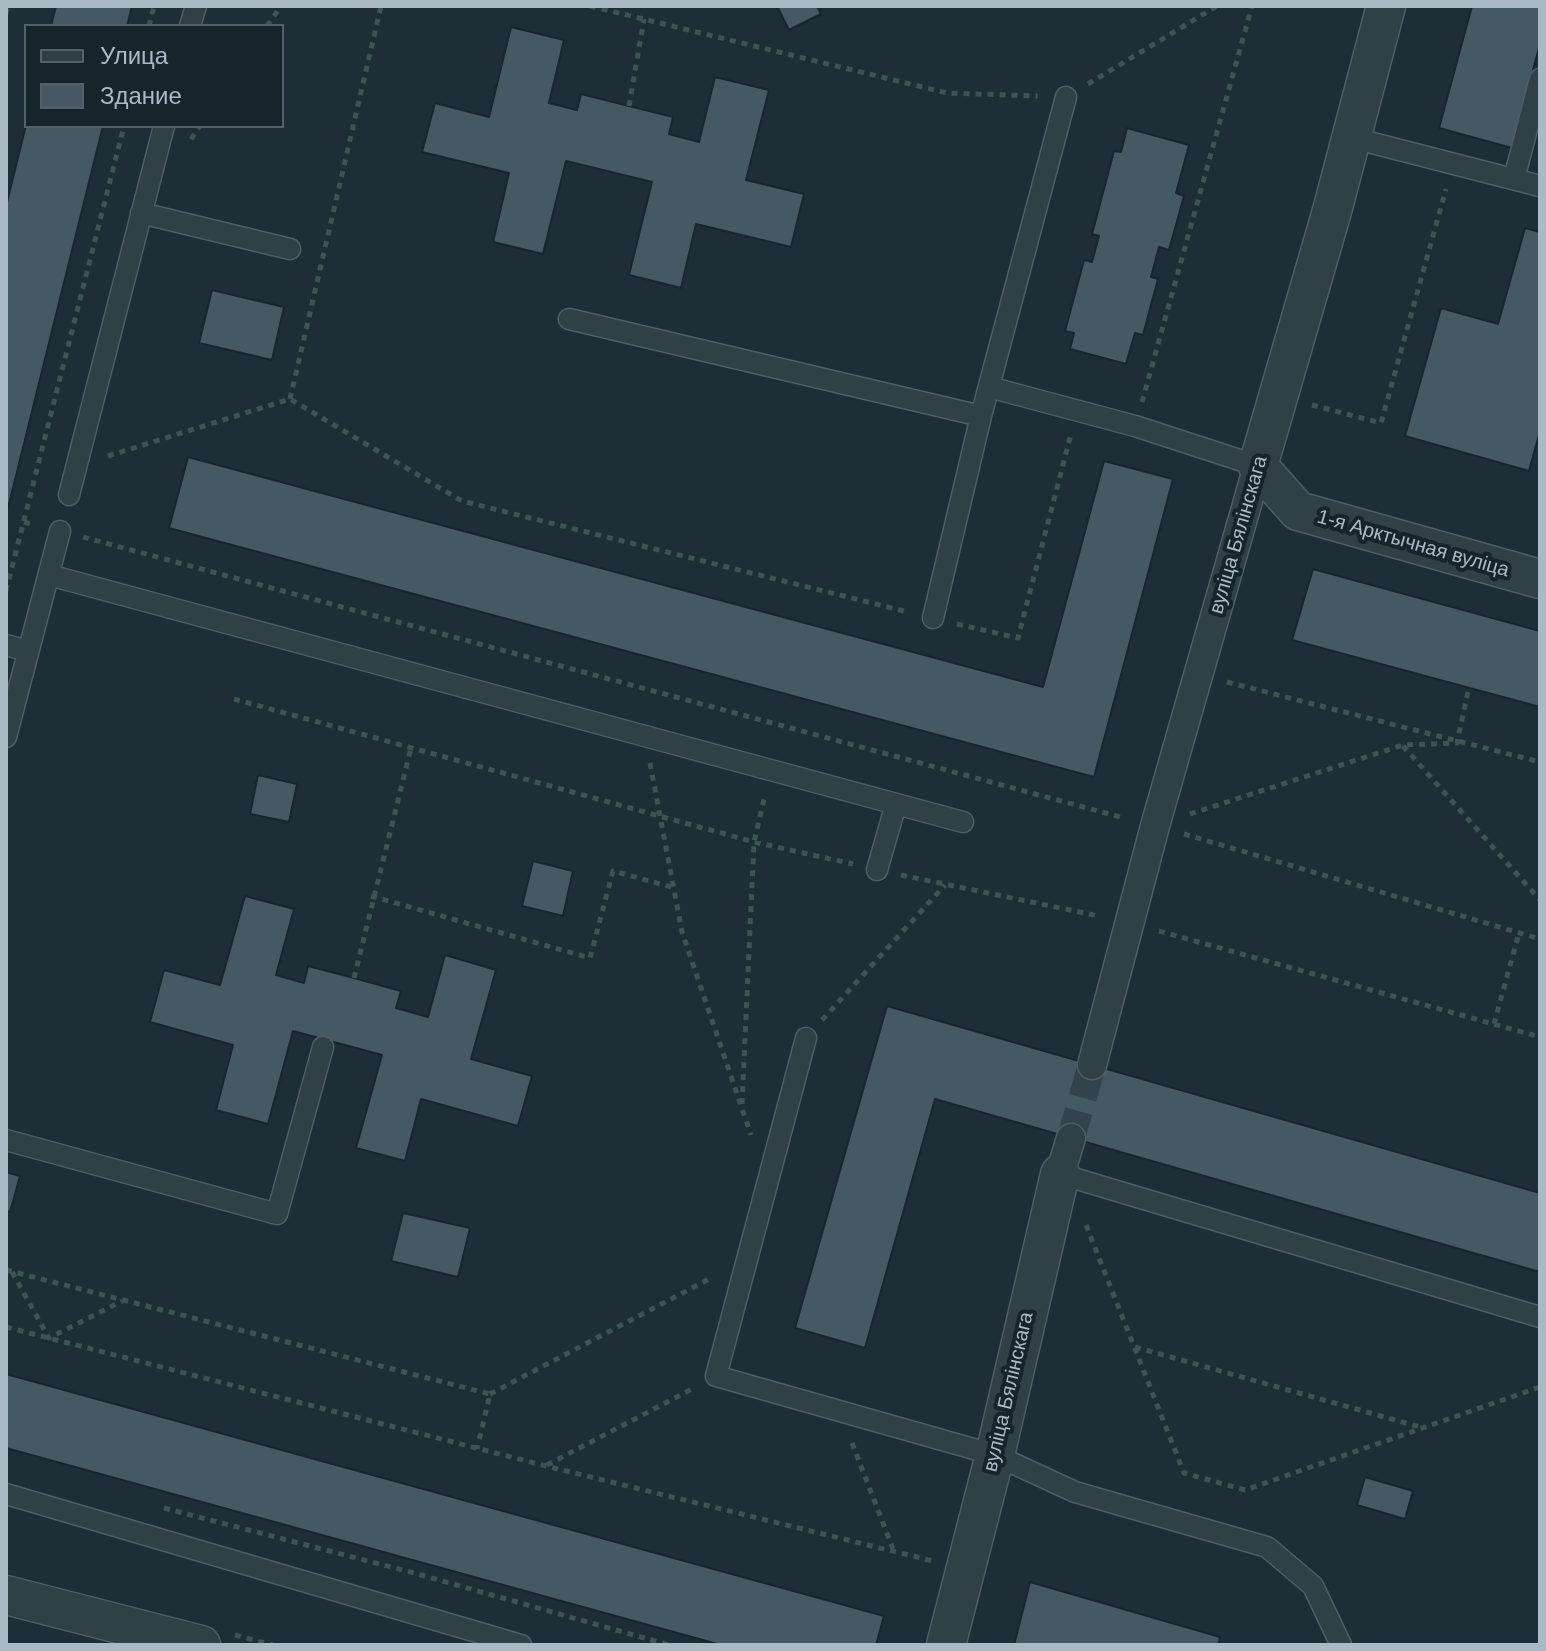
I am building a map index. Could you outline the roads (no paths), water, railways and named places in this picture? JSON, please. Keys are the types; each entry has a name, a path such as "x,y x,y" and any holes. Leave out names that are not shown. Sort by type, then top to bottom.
{"street":[{"name":"вуліца Бялінскага","path":"1092,1065 1155,826 1353,138 1386,6"},
{"name":"1-я Арктычная вуліца","path":"1258,466 1298,511 1540,579"},
{"name":"вуліца Бялінскага","path":"946,1645 1071,1138"},
{"path":"6,1595 188,1643"}],"lane":[{"path":"1514,179 1540,79"},
{"path":"933,618 981,416 1066,97"},
{"path":"69,495 163,128"},
{"path":"1353,138 1540,186"},
{"path":"141,213 290,249"},
{"path":"569,319 981,416"},
{"path":"989,387 1135,426 1258,466"},
{"path":"6,737 60,531"},
{"path":"49,575 963,822"},
{"path":"6,645 28,651"},
{"path":"877,870 896,804"},
{"path":"806,1038 716,1376 995,1455 1075,1492 1267,1547 1313,1586 1341,1645"},
{"path":"6,1140 277,1214 323,1047"},
{"path":"1060,1174 1540,1317"},
{"path":"6,1494 521,1645"}],"tunnel":[{"path":"1071,1138 1092,1065"}]}
